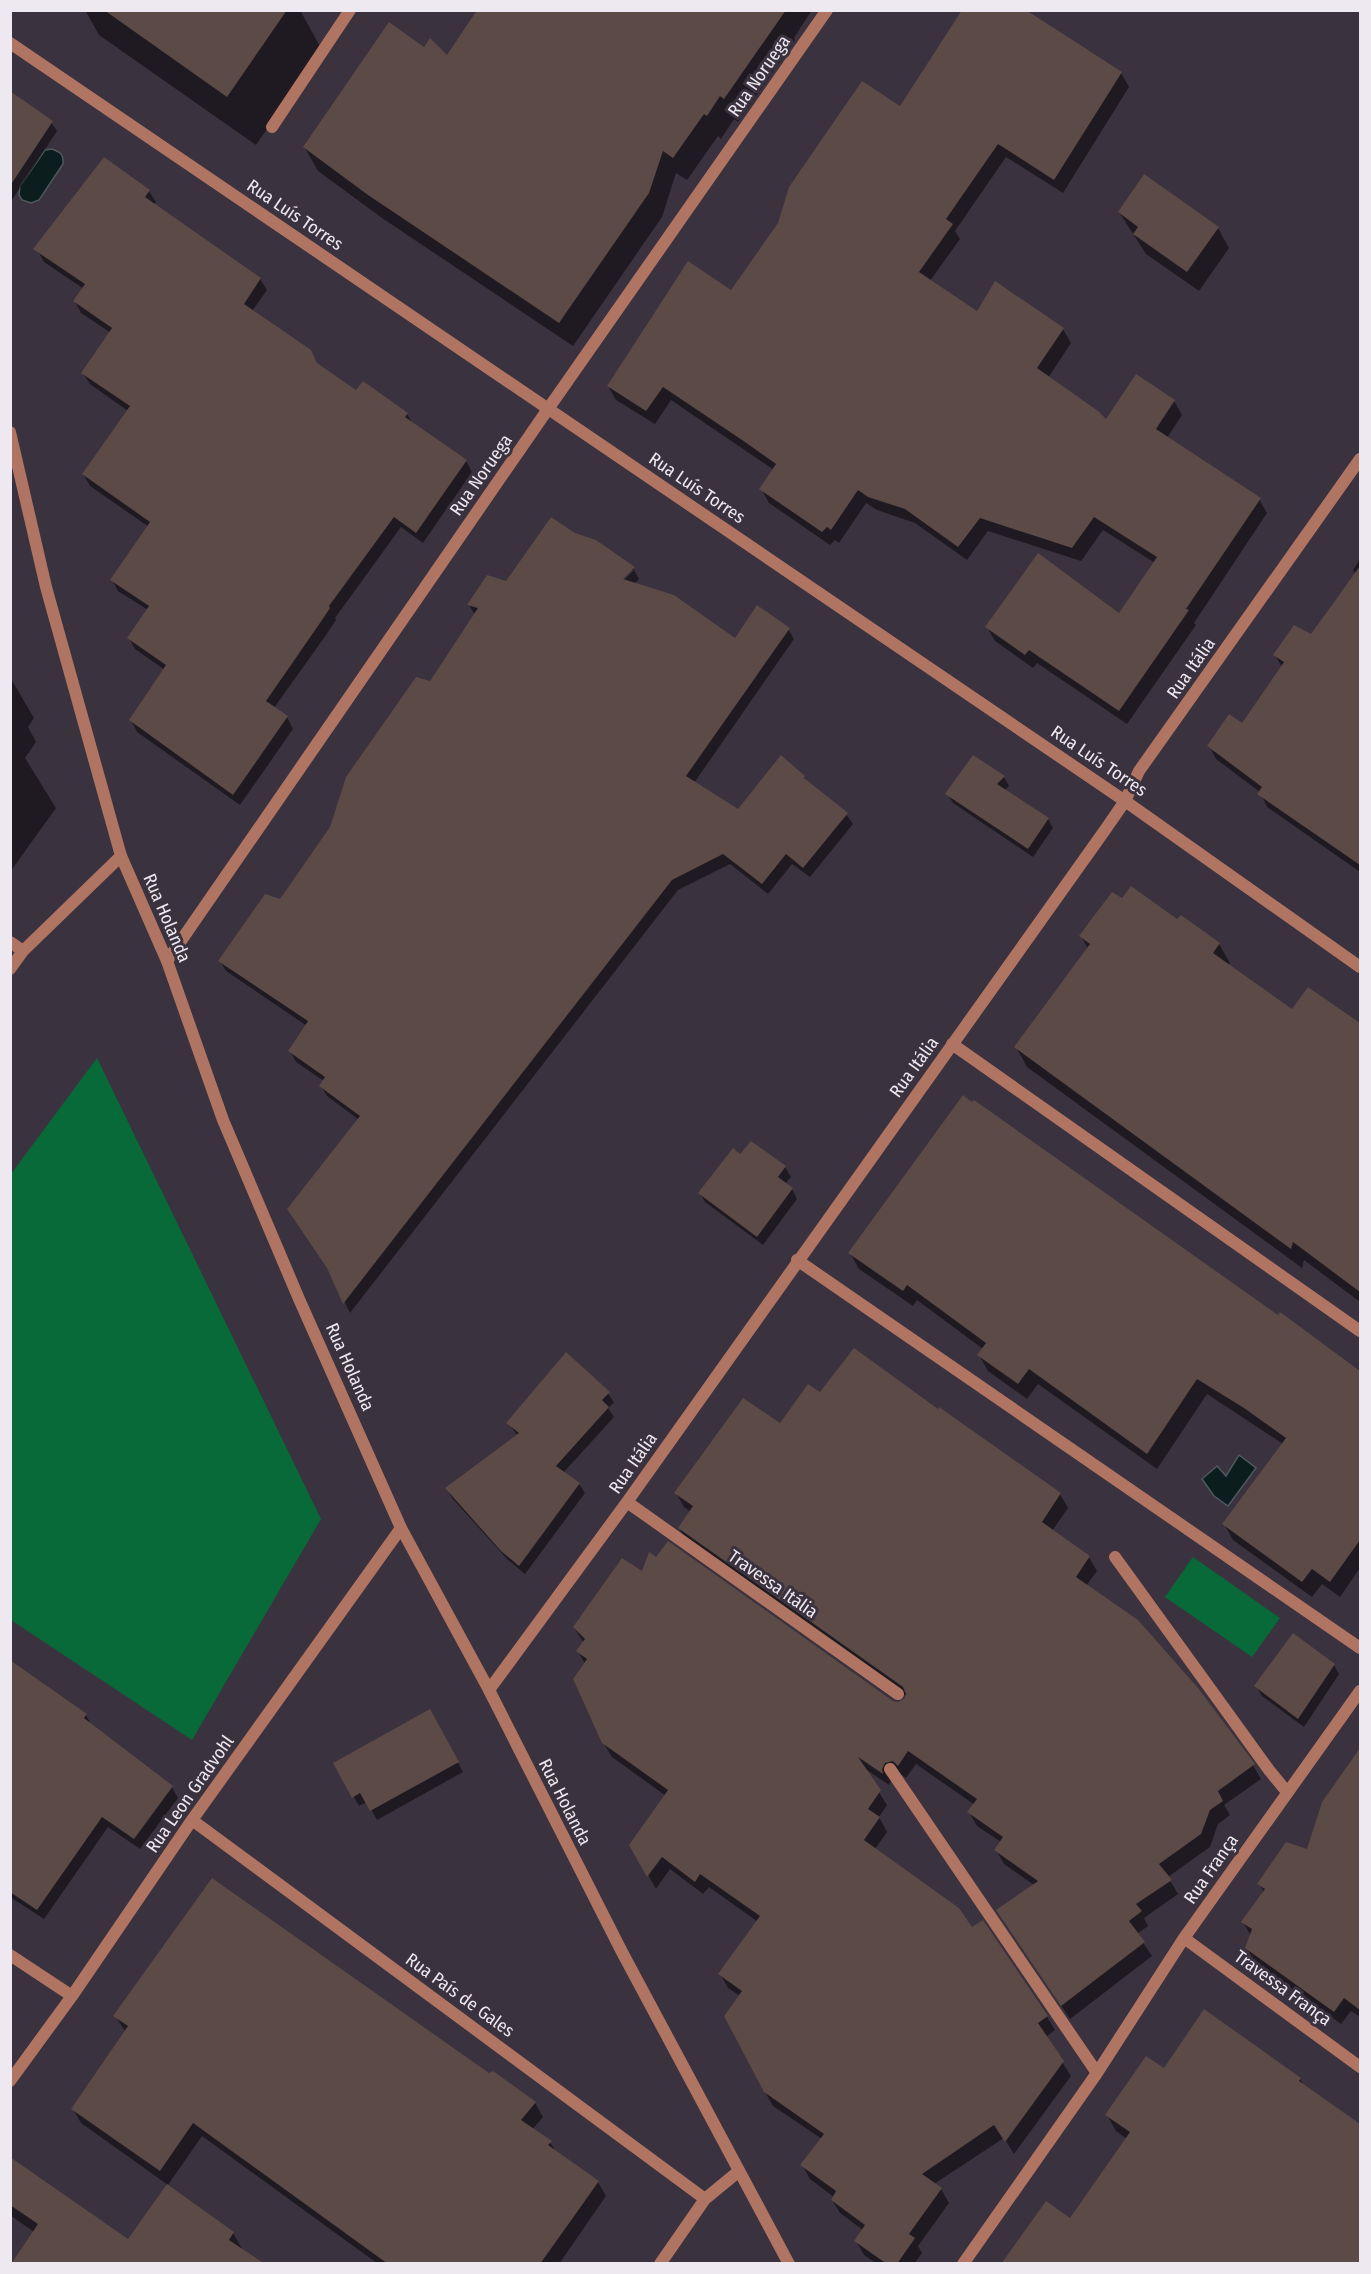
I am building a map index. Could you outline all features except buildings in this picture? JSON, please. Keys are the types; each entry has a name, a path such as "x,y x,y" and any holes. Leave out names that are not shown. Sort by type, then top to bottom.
{"street":[{"path":"272,127 350,10"},
{"name":"Rua Noruega","path":"167,961 827,10"},
{"name":"Rua Luís Torres","path":"10,43 1125,801 1360,967"},
{"name":"Rua Holanda","path":"10,432 46,587 120,856 167,961 223,1120 299,1299 401,1528 489,1690 622,1952 789,2264"},
{"name":"Rua Itália","path":"489,1690 627,1502 1125,801 1139,771 1360,459"},
{"path":"10,969 23,951 120,856"},
{"path":"10,942 23,951"},
{"path":"952,1044 1360,1331"},
{"path":"797,1260 1360,1648"},
{"name":"Travessa Itália","path":"627,1502 898,1694"},
{"name":"Rua Leon Gradvohl","path":"10,2081 72,1996 192,1820 401,1528"},
{"path":"1115,1557 1262,1761 1287,1792"},
{"name":"Rua França","path":"963,2264 1097,2073 1184,1938 1360,1691"},
{"path":"890,1769 1097,2073"},
{"name":"Rua País de Gales","path":"192,1820 705,2199"},
{"name":"Travessa França","path":"1184,1938 1360,2067"},
{"path":"10,1955 72,1996"},
{"path":"660,2264 705,2199 739,2171"}],"green space":[{"path":"97,1058 321,1519 192,1740 11,1620 11,1174"},
{"path":"1193,1557 1280,1618 1252,1657 1165,1597"}],"shaded area":[{"path":"52,149 61,154 63,164 39,200 31,203 22,200 19,195 20,186 45,150"},
{"path":"1239,1455 1256,1468 1228,1506 1214,1496 1202,1479 1217,1466 1226,1476"}]}
